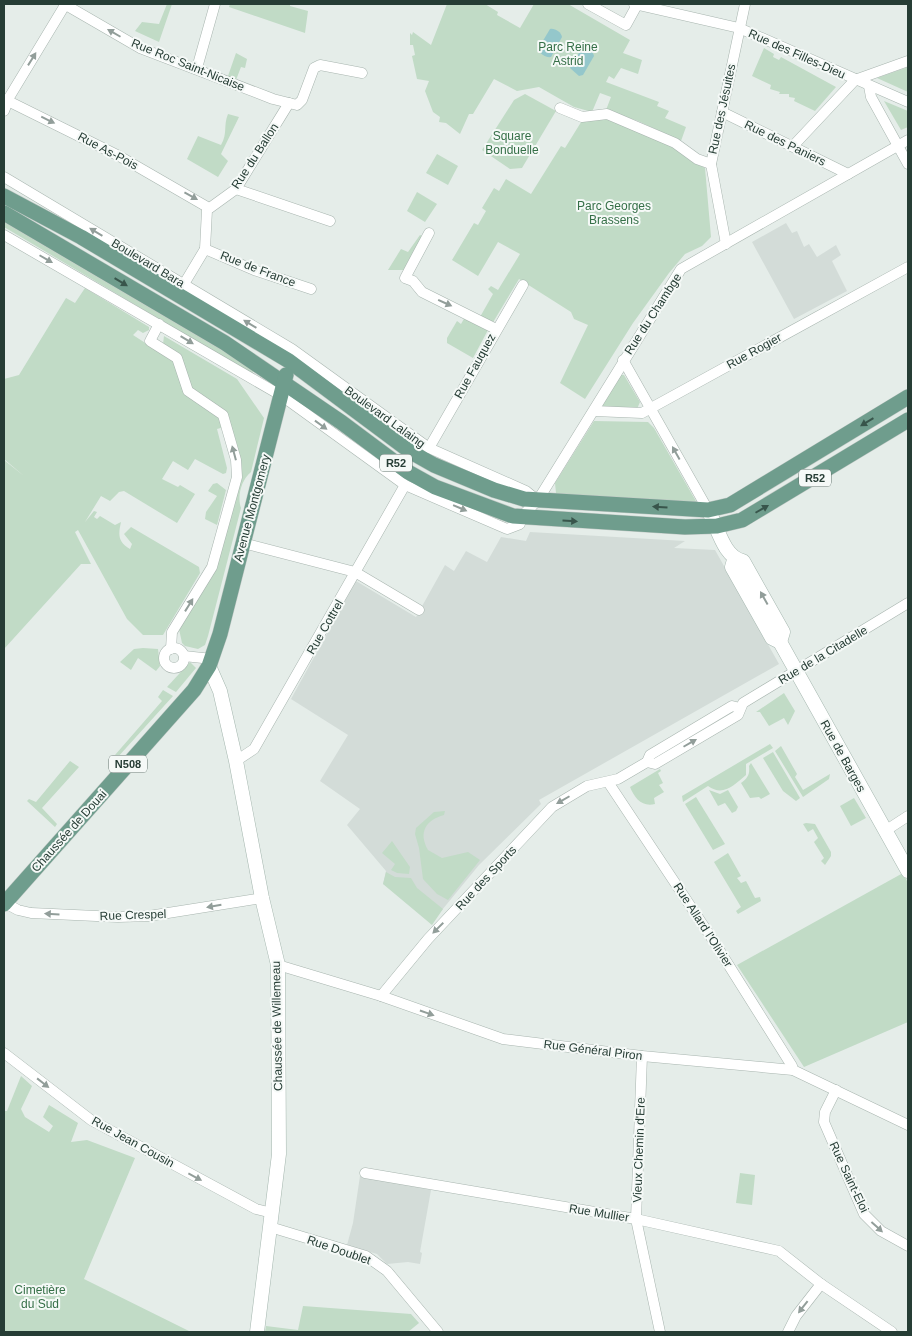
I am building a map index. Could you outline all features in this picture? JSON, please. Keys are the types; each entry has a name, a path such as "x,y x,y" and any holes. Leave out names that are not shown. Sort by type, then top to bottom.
{"main road":[{"name":"Boulevard Bara","path":"4,196 81,238 252,339 287,373"},
{"name":"R52","path":"4,213 225,343 287,373 408,472 435,487 484,507 521,517 686,527 717,526 742,520 908,420"},
{"name":"Boulevard Lalaing","path":"287,373 411,452 494,490 538,500 708,510"},
{"name":"Avenue Montgomery","path":"211,662 287,373"},
{"name":"R52","path":"708,510 730,505 908,397"},
{"name":"Chaussée de Douai","path":"4,904 194,690 211,662"}],"street":[{"path":"5,104 65,4"},
{"name":"Rue Roc Saint-Nicaise","path":"65,4 140,48 197,68 273,99 289,103"},
{"path":"197,68 215,4"},
{"path":"588,4 626,25 635,4"},
{"name":"Rue des Filles-Dieu","path":"635,4 740,28 908,102"},
{"name":"Rue des Jésuites","path":"726,244 711,164 745,4"},
{"path":"793,146 855,80 908,61"},
{"path":"289,103 297,104 302,100 314,68 320,65 362,73"},
{"path":"869,86 871,97 908,164"},
{"name":"Rue du Ballon","path":"209,208 236,189 289,103"},
{"name":"Rue As-Pois","path":"5,104 119,156 209,208"},
{"path":"560,108 582,117 607,114 675,143 697,159 711,164"},
{"name":"Rue des Paniers","path":"722,112 848,174"},
{"name":"Rue du Chambge","path":"521,517 538,500 594,411 623,360 681,270 908,140"},
{"name":"Boulevard Bara","path":"4,177 184,284 287,373"},
{"path":"236,189 330,222"},
{"path":"184,284 205,249 206,213 209,208"},
{"path":"430,233 405,278 413,281 422,292 496,329"},
{"path":"4,235 159,324 287,373 405,486 507,528 520,524 521,517"},
{"name":"Rue de France","path":"205,249 254,270 311,289"},
{"name":"Rue Rogier","path":"594,411 642,413 908,267"},
{"name":"Rue Fauquez","path":"429,448 523,285"},
{"path":"159,324 150,341 177,358 188,391 223,415 236,460 237,477 212,567 172,632 171,649"},
{"name":"Rue de Barges","path":"623,360 717,526 727,550 734,560 732,568 772,638 780,642 908,871"},
{"name":"Boulevard Lalaing","path":"287,373 429,448 526,491 538,500"},
{"name":"Rue Cottrel","path":"236,761 254,749 405,486"},
{"path":"243,542 355,572 419,610"},
{"name":"Rue de la Citadelle","path":"608,782 647,762 655,764 738,715 743,702 795,670 806,666 908,603"},
{"path":"171,649 180,650 184,656 183,662 179,667 169,667 164,659 166,652 171,649"},
{"path":"184,656 211,662"},
{"name":"Chaussée de Willemeau","path":"211,662 220,691 236,761 262,898 278,965 279,1154 257,1332"},
{"name":"Rue des Sports","path":"381,996 428,938 552,806 587,786 608,782"},
{"name":"Rue Allard l'Olivier","path":"608,782 711,937 793,1070"},
{"path":"885,831 908,816"},
{"name":"Rue Crespel","path":"4,904 31,914 118,918 175,913 262,898"},
{"name":"Rue Général Piron","path":"278,965 381,996 503,1039 642,1056 793,1070 908,1125"},
{"name":"Rue Jean Cousin","path":"4,1053 91,1120 256,1209 272,1213"},
{"name":"Vieux Chemin d'Ere","path":"642,1056 636,1219 660,1332"},
{"name":"Rue Saint-Eloi","path":"836,1090 825,1112 824,1122 864,1214 881,1231 908,1246"},
{"name":"Rue Mullier","path":"365,1173 636,1219 779,1250 821,1284 892,1332"},
{"name":"Rue Doublet","path":"270,1227 366,1256 379,1264 438,1332"},
{"path":"788,1332 796,1316 821,1284"}],"shaded area":[{"path":"786,223 792,233 797,231 804,247 809,244 817,257 836,245 841,255 832,261 847,291 794,319 752,242"},
{"path":"530,532 685,541 674,548 715,550 779,664 539,800 541,804 479,865 442,910 383,884 386,871 347,825 360,809 320,781 348,735 291,699 356,581 416,617 445,565 454,571 466,551 487,562 501,537 526,541"},
{"path":"360,1176 431,1190 420,1252 422,1253 420,1264 408,1262 387,1264 377,1254 347,1245 353,1223"}],"green space":[{"path":"167,4 172,4 159,42 135,31 142,22 159,24"},
{"path":"230,4 290,4 290,6 308,11 305,33 229,7"},
{"name":"Parc Reine Astrid","path":"447,4 485,4 498,12 497,15 520,28 534,4 568,4 630,40 623,53 642,60 638,74 621,68 614,79 609,76 606,82 659,102 657,106 669,111 665,118 686,127 681,141 638,121 606,110 611,97 600,93 592,112 574,107 539,87 517,91 494,79 473,114 469,114 460,134 446,123 439,122 440,117 433,112 425,91 429,81 417,79 412,56 415,55 413,45 410,45 410,33 412,35 413,32 431,45"},
{"path":"764,48 774,54 773,57 779,60 781,57 836,87 815,111 794,101 795,98 789,97 789,94 779,94 780,92 770,89 771,85 752,76"},
{"path":"236,53 247,59 245,68 241,67 236,80 228,76"},
{"path":"908,67 908,92 877,78"},
{"name":"Square Bonduelle","path":"525,94 556,111 522,168 510,169 482,150 514,100"},
{"path":"884,101 908,111 908,127 901,130"},
{"path":"228,114 239,117 221,154 228,161 218,177 187,159 198,136 221,145"},
{"name":"Parc Georges Brassens","path":"599,114 669,142 694,162 705,168 711,237 702,246 685,254 669,273 633,323 585,399 560,383 588,325 574,319 571,312 519,279 492,324 480,317 493,294 488,289 491,286 498,290 520,254 498,242 478,276 452,260 474,223 478,225 486,211 482,208 494,188 499,191 506,179 531,194 561,146 565,148 583,119"},
{"path":"437,154 458,166 448,185 426,173"},
{"path":"417,192 437,204 425,222 407,211"},
{"path":"4,222 225,352 254,370 252,374 4,227"},
{"path":"420,235 422,236 417,248 404,270 388,270 401,249 408,252"},
{"path":"85,288 149,327 149,330 143,333 138,330 133,335 173,361 185,394 217,414 224,427 217,429 227,468 226,473 223,474 195,459 188,470 173,461 162,479 178,487 180,485 195,494 177,523 124,491 119,492 110,501 101,496 85,522 94,511 97,512 94,517 97,519 100,516 115,525 121,522 119,531 121,541 130,549 132,544 124,534 131,527 199,567 200,573 163,635 143,635 127,619 78,530 75,532 91,564 81,564 4,649 4,460 24,476 4,459 4,379 19,375 66,298 75,303"},
{"path":"465,317 488,330 473,358 447,343 447,338 457,321 461,324"},
{"path":"164,336 237,379 264,418 251,472 245,479 241,489 239,499 241,508 208,636 205,645 198,649 185,646 182,643 179,629 212,573 240,477 226,411 192,389 163,344"},
{"path":"621,375 624,375 640,402 637,409 601,407"},
{"path":"594,421 648,422 654,428 697,503 561,498 556,493 555,483"},
{"path":"217,483 226,490 217,525 205,519 206,512 217,496 208,491 213,484"},
{"path":"134,649 158,649 160,666 156,671 138,658 131,670 120,662"},
{"path":"190,662 196,668 176,692 167,687"},
{"path":"163,690 173,696 117,758 115,755 162,701 158,697"},
{"path":"784,693 795,711 788,725 784,718 769,726 760,712 756,712"},
{"path":"770,744 773,748 746,764 746,775 733,786 719,790 708,786 683,802 682,796"},
{"path":"781,746 797,774 795,777 803,790 830,774 829,779 803,797 775,751"},
{"path":"773,752 800,798 796,801 783,791 763,758"},
{"path":"70,761 79,767 42,808 57,824 55,827 27,801 29,799 36,802"},
{"path":"751,763 770,794 761,799 759,797 750,798 741,783 748,776"},
{"path":"660,769 661,771 658,773 663,783 659,785 664,792 654,798 655,804 643,803 634,795 630,787"},
{"path":"709,790 720,794 728,790 738,807 736,811 732,813 725,803 718,806"},
{"path":"696,797 725,844 713,850 685,804"},
{"path":"854,798 866,818 851,826 840,806"},
{"path":"445,811 444,815 432,820 428,824 424,832 425,844 428,850 442,858 468,852 480,860 448,900 437,894 423,879 415,834 416,828 434,812"},
{"path":"803,824 815,824 831,852 831,856 825,865 821,861 824,858 814,842 818,838 813,829 808,832"},
{"path":"392,841 410,867 409,874 397,873 391,870 395,864 382,853"},
{"path":"728,853 741,876 737,878 741,883 746,881 755,898 760,897 761,901 738,914 736,911 741,907 714,862"},
{"path":"386,872 395,877 411,878 417,888 443,909 432,925 383,884"},
{"path":"903,873 908,883 908,1022 804,1067 737,965"},
{"name":"Cimetière du Sud","path":"21,1076 32,1086 21,1109 25,1117 49,1132 53,1126 43,1117 49,1105 78,1123 71,1142 87,1140 135,1158 84,1279 191,1332 4,1332 4,1111 7,1111"},
{"path":"740,1173 755,1175 752,1205 736,1203"},
{"path":"303,1306 411,1314 419,1323 408,1332 265,1332 266,1326 298,1330"}],"water":[{"path":"550,29 558,31 562,37 551,57 549,57 543,55 538,49"},
{"path":"582,48 590,50 594,56 583,75 579,76 570,68"}]}
